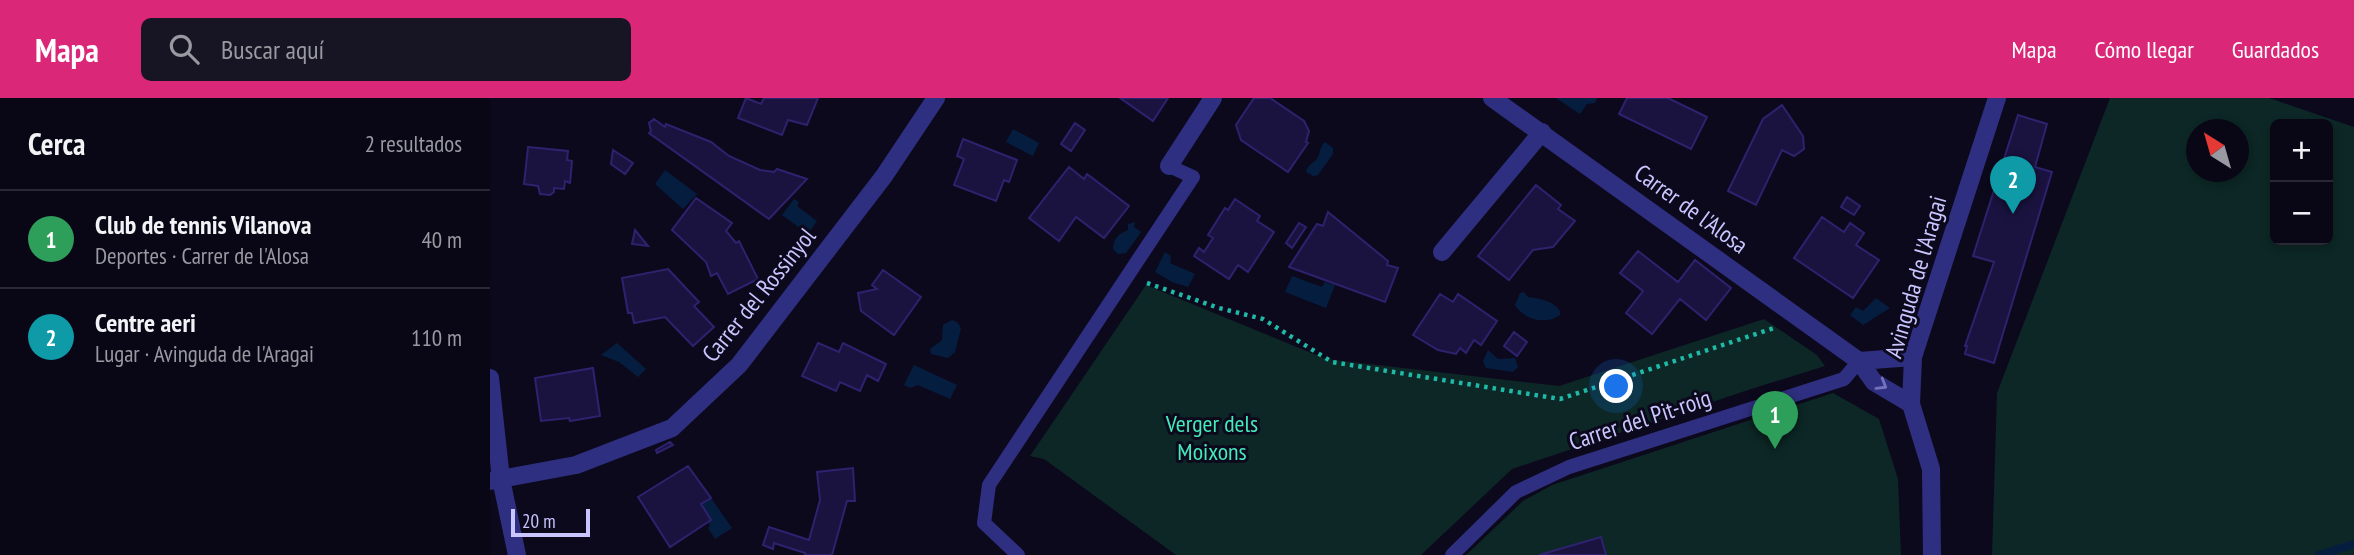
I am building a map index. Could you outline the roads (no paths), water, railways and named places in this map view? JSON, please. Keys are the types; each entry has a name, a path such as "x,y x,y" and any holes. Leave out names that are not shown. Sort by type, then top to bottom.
{"street":[{"name":"Carrer del Rossinyol","path":"496,480 576,465 672,428 739,365 884,176 936,98"},
{"path":"1169,166 1213,98"},
{"name":"Carrer de l'Alosa","path":"1492,98 1859,361 1874,382 1911,404"},
{"name":"Avinguda de l'Aragai","path":"1932,555 1931,469 1911,404 1913,357 1997,98"},
{"path":"1442,252 1542,132"},
{"path":"1859,361 1913,357"},
{"path":"490,378 496,480 517,555"}],"lane":[{"path":"1017,555 984,523 989,485 1193,177 1169,166"},
{"name":"Carrer del Pit-roig","path":"1452,555 1516,492 1526,487 1569,467 1844,379 1859,361"}],"water":[{"path":"1556,98 1597,98 1595,103 1587,104 1580,114"},
{"path":"1013,129 1039,143 1033,156 1006,142"},
{"path":"1325,142 1333,148 1333,154 1318,175 1313,176 1306,172 1307,169 1318,158"},
{"path":"665,170 697,194 683,209 655,184"},
{"path":"794,199 799,202 797,206 817,221 808,234 782,215"},
{"path":"1135,222 1134,227 1141,232 1126,253 1118,254 1113,249 1115,239 1128,230 1128,224"},
{"path":"1165,252 1171,256 1170,263 1195,274 1188,287 1155,272"},
{"path":"1292,276 1322,287 1325,282 1335,285 1326,308 1285,292"},
{"path":"1524,292 1528,297 1550,302 1560,311 1560,315 1542,320 1524,314 1515,305 1520,293"},
{"path":"1876,298 1890,308 1863,325 1850,315 1856,307 1863,311"},
{"path":"952,320 961,328 955,352 948,358 931,354 930,349 942,340 943,325"},
{"path":"617,343 646,369 638,377 619,362 601,355"},
{"path":"1488,350 1498,359 1515,358 1518,367 1513,372 1486,368 1483,361"},
{"path":"914,365 957,385 950,399 918,385 910,388 904,385"},
{"path":"711,498 732,528 715,539 708,528 708,522 711,520 701,504"}],"waterway":[{"path":"2319,555 2354,544"}],"place":[{"name":"Centre aeri","path":"2013,214"},
{"name":"Club de tennis Vilanova","path":"1775,449"}],"park label":[{"name":"Verger dels Moixons","path":"1212,438"}]}
